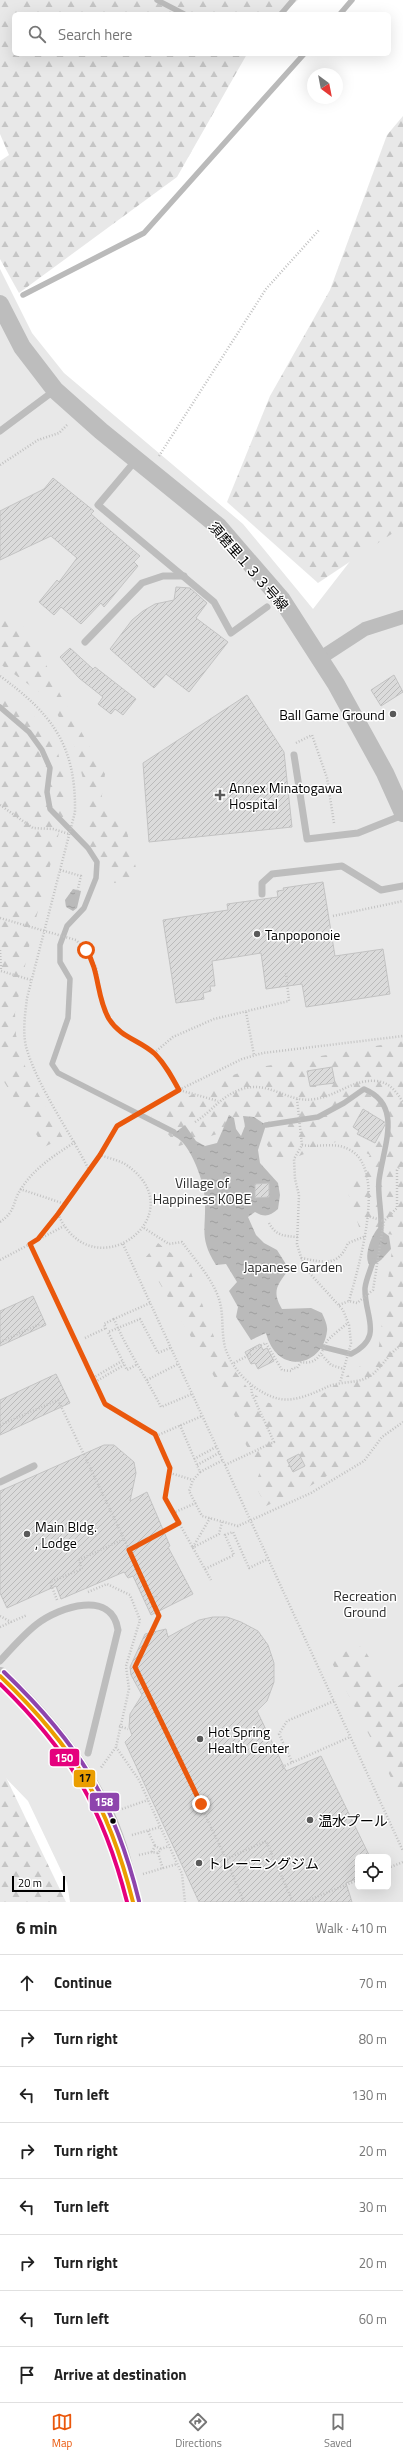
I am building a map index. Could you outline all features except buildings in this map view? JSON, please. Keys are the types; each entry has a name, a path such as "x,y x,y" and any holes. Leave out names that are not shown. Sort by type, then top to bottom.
{"street":[{"name":"須磨里１３３号線","path":"0,304 22,347 55,390 218,526 273,603 319,659 385,773 403,814"},
{"path":"319,659 364,629 403,617"},
{"path":"0,1676 28,1702 76,1762 91,1786 116,1842 133,1902"}],"lane":[{"path":"0,421 2,429 55,390"},
{"path":"136,459 98,505 214,602 231,633 273,603"},
{"path":"85,642 142,583 163,576 184,576"},
{"path":"294,755 307,839 358,833 403,814"},
{"path":"262,894 262,883 272,874 342,866 380,890 403,886"},
{"path":"0,1482 34,1466"},
{"path":"0,1661 36,1624 50,1615 88,1604 107,1609 113,1614 118,1630 88,1753"}],"path":[{"path":"156,460 266,289 319,230"},
{"path":"0,465 38,440 59,432 69,423"},
{"path":"0,676 27,696 47,716 71,760 75,788 75,812 26,998 24,1024 27,1049 38,1076 89,1170"},
{"path":"291,746 312,736 327,778 334,826"},
{"path":"0,805 33,828 53,829 69,834"},
{"path":"60,870 81,876 77,893"},
{"path":"332,916 403,901"},
{"path":"0,918 76,940 86,950 96,967 102,1005 109,1019 118,1030 154,1053 166,1067 179,1090 218,1101"},
{"path":"0,950 0,971 31,980"},
{"path":"154,1053 172,1037 214,1020 289,1001 286,973"},
{"path":"246,1012 254,1055"},
{"path":"38,1239 58,1214 100,1155 117,1126 179,1090 242,1059 254,1055 403,1036"},
{"path":"195,1122 206,1115 218,1101 241,1090 256,1086 297,1099 315,1099 361,1081 377,1080 390,1085 403,1102"},
{"path":"297,1099 302,1145 294,1159 295,1179 299,1195 298,1237 301,1258 304,1267 339,1305 348,1323 351,1343 340,1383"},
{"path":"0,1222 11,1214 20,1189 43,1163 75,1142"},
{"path":"302,1145 338,1145 359,1155 365,1165 369,1184 366,1236 349,1301"},
{"path":"58,1214 64,1226 73,1236 85,1244 111,1248 123,1244 144,1228 150,1212 148,1190 139,1175 124,1163 100,1155"},
{"path":"339,1305 349,1301 357,1303 374,1290 384,1221 397,1208 397,1170 403,1161"},
{"path":"20,1189 65,1204"},
{"path":"367,1216 384,1221"},
{"path":"269,1223 276,1233 284,1236 298,1237"},
{"path":"0,1260 64,1226"},
{"path":"144,1228 169,1244 182,1242 208,1279 219,1298 223,1316 225,1347 234,1363 251,1386 252,1394 274,1442 225,1466"},
{"path":"301,1258 328,1263 337,1260 344,1253 348,1243 366,1236"},
{"path":"30,1244 105,1404 156,1436 170,1468 165,1498 211,1580"},
{"path":"123,1244 403,1851"},
{"path":"136,1365 127,1370 104,1324 150,1303"},
{"path":"114,1319 136,1365 147,1380 161,1407 192,1394"},
{"path":"108,1332 140,1319 158,1353 170,1348"},
{"path":"234,1363 251,1354 248,1351 266,1343 282,1370 291,1371 293,1368 297,1368 301,1362 313,1361 322,1354 327,1340 348,1323"},
{"path":"0,1342 40,1324"},
{"path":"85,1338 106,1328"},
{"path":"251,1386 280,1399 287,1399 315,1392 340,1383 356,1382 373,1374 387,1356 403,1344"},
{"path":"322,1354 331,1365 344,1369"},
{"path":"93,1378 122,1361"},
{"path":"147,1380 178,1364"},
{"path":"95,1382 124,1365"},
{"path":"0,1425 58,1400 159,1616 135,1667 226,1859 244,1902"},
{"path":"156,1436 202,1416"},
{"path":"222,1460 200,1472 193,1480 189,1491 202,1516 238,1526 311,1493 364,1461 382,1437 403,1422"},
{"path":"180,1425 200,1472"},
{"path":"194,1458 216,1447"},
{"path":"197,1465 219,1453"},
{"path":"170,1473 193,1480"},
{"path":"173,1513 196,1503"},
{"path":"192,1548 210,1518"},
{"path":"192,1548 219,1534 222,1522"},
{"path":"129,1550 179,1523"},
{"path":"205,1569 234,1555 225,1535 233,1532 249,1568 268,1559"},
{"path":"57,1600 50,1582 82,1569 79,1560 124,1539"},
{"path":"151,1599 158,1596"},
{"path":"0,1616 11,1622 0,1626"},
{"path":"292,1762 279,1734 287,1722 334,1701"},
{"path":"119,1726 128,1729"},
{"path":"282,1767 350,1737"},
{"path":"116,1747 139,1780 182,1874 185,1902"},
{"path":"122,1809 148,1800"},
{"path":"132,1836 160,1827"},
{"path":"148,1831 155,1846 161,1849"},
{"path":"226,1859 266,1842 293,1902"},
{"path":"152,1852 155,1846"},
{"path":"158,1853 161,1849 169,1846"},
{"path":"138,1855 152,1852 158,1853"},
{"path":"158,1853 164,1869"},
{"path":"391,1867 403,1862"},
{"path":"142,1874 164,1869 177,1864"},
{"path":"304,1902 355,1881"}],"green space":[{"path":"0,0 298,0 283,12 12,12 12,56 246,56 177,177 19,293 0,259 0,161 9,155 0,134"},
{"path":"403,116 403,529 399,529 318,583 227,502 270,396 330,290 387,135"},
{"name":"Village of Happiness KOBE","path":"0,269 32,333 64,373 243,524 313,609 379,524 403,520 403,1902 70,1902 67,1883 28,1801 0,1772"},
{"path":"0,614 19,620 41,654 60,694 105,774 101,802 126,828 139,880 114,883 87,841 86,790 74,745 49,699 0,664"},
{"path":"0,690 33,715 48,732 58,753 66,784 64,814 32,933 15,1013 16,1035 28,1076 63,1138 44,1147 3,1080 16,1069 0,1048"},
{"path":"403,1041 403,1418 383,1429 362,1455 310,1486 266,1506 255,1485 261,1469 246,1445 230,1404 145,1258 158,1243 189,1267 218,1348 249,1390 265,1402 301,1410 378,1353 394,1235 360,1230 347,1190 370,1155 341,1140 278,1164 266,1143 268,1118 179,1146 151,1116 222,1079 250,1069"},
{"path":"362,1646 390,1691 403,1683 403,1801 329,1657"},
{"path":"0,1765 66,1902 0,1902"}],"water":[{"path":"73,889 81,891 77,908 73,911 66,907 65,900"},
{"path":"229,1115 234,1118 236,1129 241,1136 245,1126 243,1116 254,1117 266,1125 258,1150 260,1163 278,1183 280,1195 278,1209 265,1216 255,1212 248,1217 256,1235 264,1243 277,1250 289,1269 279,1284 276,1292 282,1309 311,1308 322,1313 325,1319 327,1331 324,1343 317,1353 309,1359 299,1362 289,1361 280,1356 272,1347 266,1333 251,1340 236,1317 238,1307 229,1291 237,1282 226,1264 216,1265 207,1248 204,1234 205,1195 201,1180 188,1150 181,1141 172,1135 185,1125 196,1141 205,1146 217,1143"},
{"path":"378,1228 389,1236 391,1249 381,1260 371,1267 368,1263 367,1253 370,1242"}],"waterway":[{"path":"157,0 180,12"},
{"path":"283,12 293,0"},
{"path":"342,12 352,0"},
{"path":"23,295 144,233 302,56"},
{"path":"0,707 29,732 42,750 50,768 47,792 50,809 88,848 97,862 96,878 84,908 67,926 60,945 60,962 70,979 68,1018 52,1064 58,1073 174,1132"},
{"path":"266,1125 318,1117 344,1103 364,1089 376,1096 384,1105 388,1127 379,1180 381,1222 380,1235"},
{"path":"323,1347 351,1354 361,1347 367,1340 370,1333 370,1325 365,1288 373,1261"}],"transit line":[{"name":"158","path":"4,1672 53,1724 73,1749 90,1776 105,1803 118,1833 139,1901"},
{"name":"17","path":"0,1676 48,1727 68,1752 85,1778 112,1834 133,1902"},
{"name":"150","path":"0,1684 25,1709 46,1734 65,1758 81,1783 107,1838 118,1868 127,1902"}],"place":[{"name":"Ball Game Ground","path":"393,714"},
{"name":"Annex Minatogawa Hospital","path":"220,795"},
{"name":"Tanpoponoie","path":"257,934"},
{"name":"Main Bldg. , Lodge","path":"27,1534"},
{"name":"Hot Spring Health Center","path":"200,1739"},
{"name":"温水プール","path":"310,1820"},
{"name":"トレーニングジム","path":"199,1863"}],"route":[{"path":"86,950 96,967 102,1005 109,1019 118,1030 135,1043 154,1053 166,1067 179,1090 117,1126 100,1155 58,1214 38,1239 30,1244 105,1404 155,1434 170,1468 165,1498 179,1523 129,1550 159,1616 135,1667 201,1804"}],"park label":[{"name":"Japanese Garden","path":"293,1266"},
{"name":"Recreation Ground","path":"365,1604"}]}
